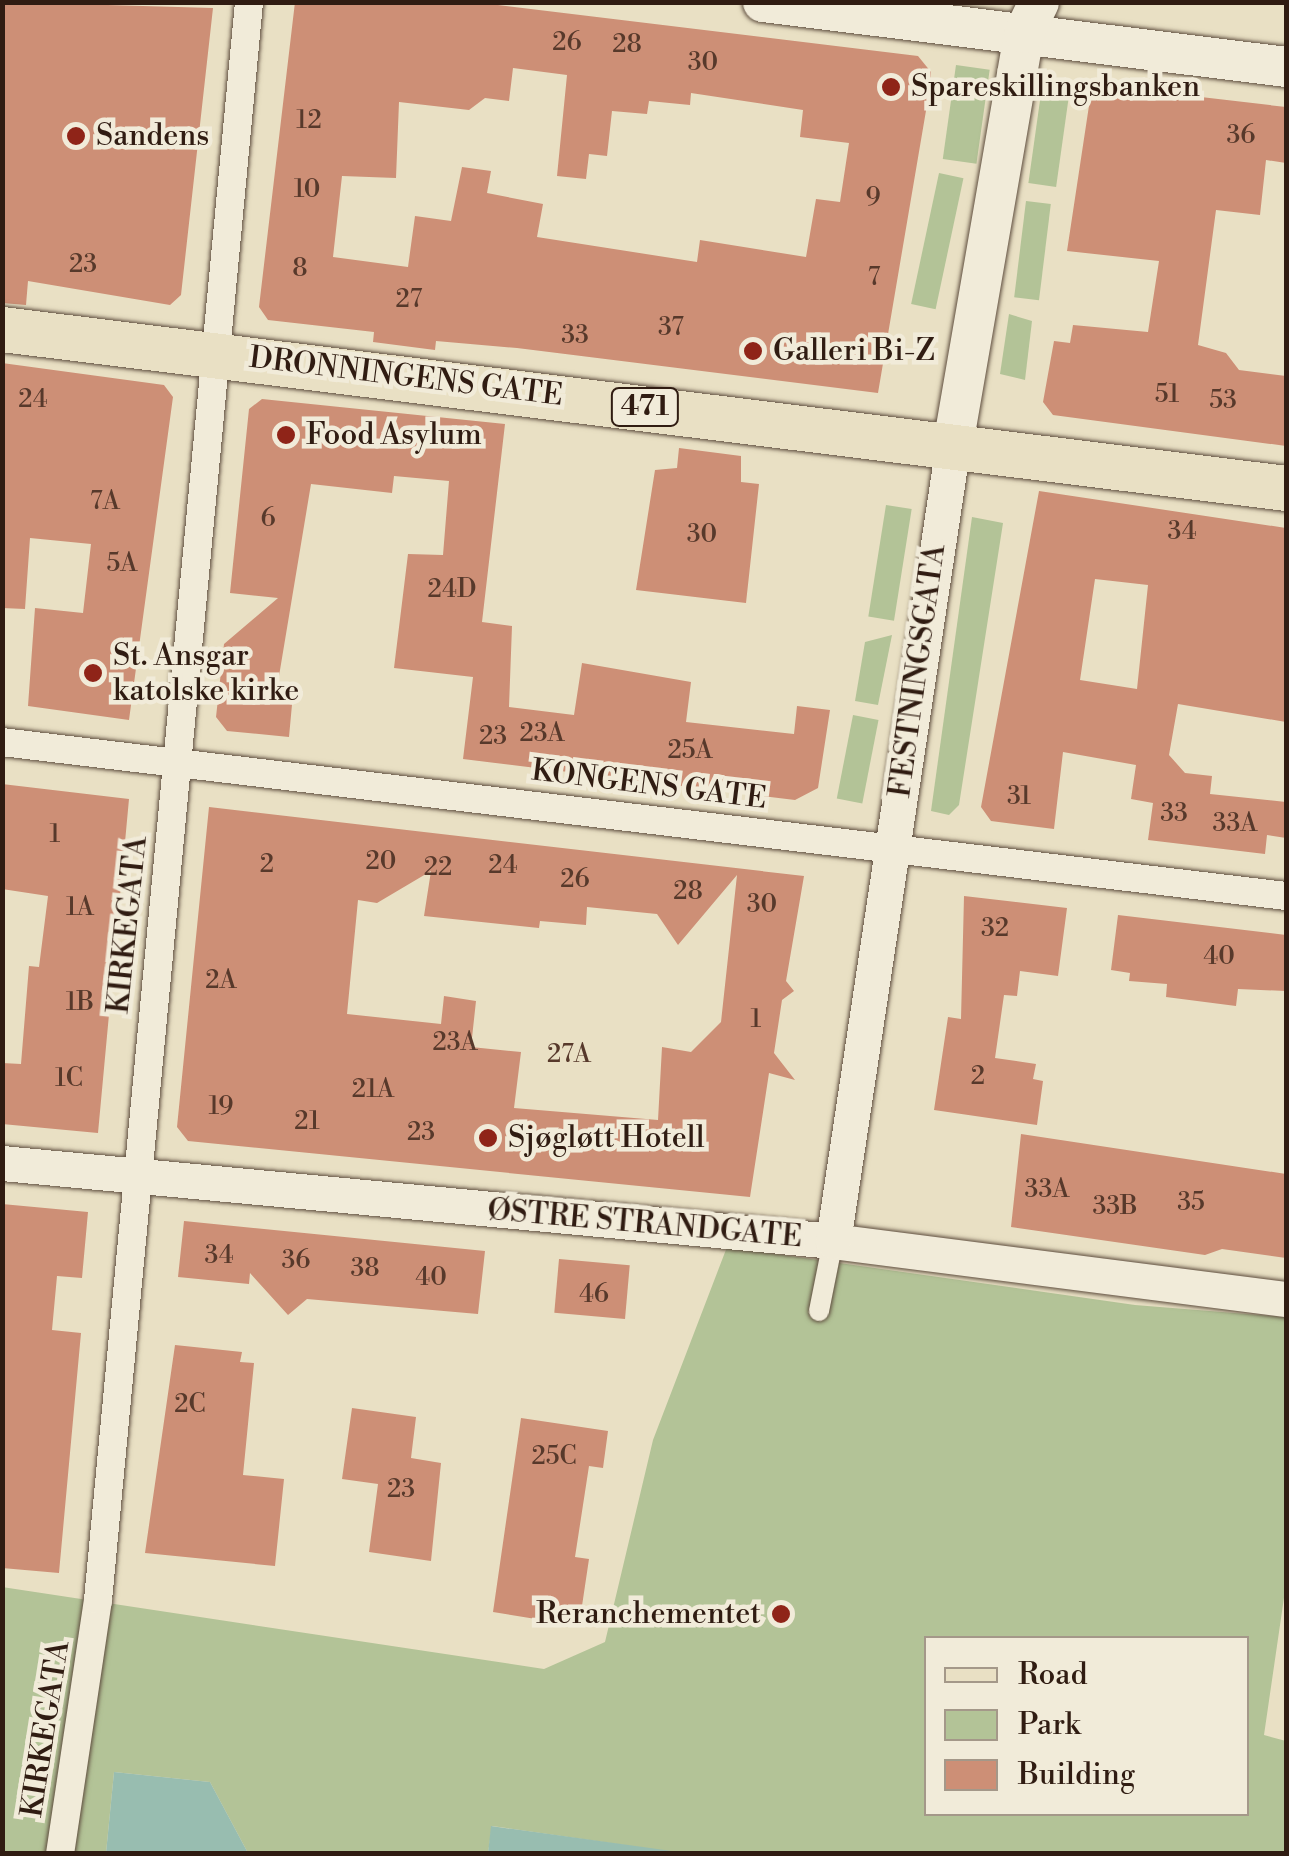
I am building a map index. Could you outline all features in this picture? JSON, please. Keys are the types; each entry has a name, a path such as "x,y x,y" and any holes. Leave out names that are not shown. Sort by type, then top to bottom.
{"main road":[{"path":"763,2 1026,13 1286,67"},
{"name":"FESTNINGSGATA","path":"952,445 1026,13"},
{"name":"DRONNINGENS GATE","path":"2,328 1286,488"}],"street":[{"name":"KIRKEGATA","path":"60,1854 98,1600 134,1175 178,762 212,353 249,2"},
{"name":"FESTNINGSGATA","path":"819,1311 833,1241 952,445"},
{"name":"KONGENS GATE","path":"2,742 1286,896"},
{"name":"ØSTRE STRANDGATE","path":"2,1163 833,1241 1286,1299"}],"green space":[{"path":"956,65 990,70 976,164 943,159"},
{"path":"1043,79 1071,83 1056,187 1028,183"},
{"path":"939,173 963,178 936,309 911,304"},
{"path":"1026,201 1051,204 1039,300 1014,297"},
{"path":"1009,314 1032,321 1025,380 1000,374"},
{"path":"886,505 912,509 894,621 868,617"},
{"path":"972,517 1003,523 959,805 949,815 931,811"},
{"path":"892,635 878,705 855,701 865,642"},
{"path":"853,715 879,720 862,803 837,798"},
{"path":"727,1247 1135,1305 1286,1317 1286,1584 1264,1735 1286,1741 1286,1853 686,1854 492,1826 488,1853 248,1853 210,1782 114,1772 106,1853 3,1853 2,1587 544,1669 605,1642 653,1440"}],"water":[{"path":"114,1772 210,1782 248,1853 106,1853"},
{"path":"491,1826 686,1853 488,1853"}],"building":[{"path":"2,2 213,8 181,295 170,305 28,281 26,305 2,303"},
{"path":"295,2 474,2 918,56 931,72 878,393 517,348 436,341 435,350 373,342 374,332 268,320 259,307","holes":["513,68 567,75 557,176 586,179 589,154 607,156 612,111 647,114 649,101 690,105 691,93 803,110 800,137 849,143 840,202 816,199 806,257 700,240 697,262 537,237 543,204 487,193 491,171 462,167 451,221 415,216 408,267 333,257 342,176 396,178 399,102 469,110 485,98 509,101"]},
{"path":"1106,86 1286,107 1286,163 1266,160 1260,215 1216,210 1198,345 1226,353 1239,370 1286,376 1286,446 1053,415 1043,402 1054,341 1070,343 1073,325 1148,332 1159,261 1067,251 1090,99"},
{"path":"2,363 164,385 173,397 129,720 28,706 35,608 83,613 91,544 30,538 25,609 2,608"},
{"path":"262,399 505,424 482,622 512,626 509,707 574,715 582,663 691,682 686,722 794,734 797,706 830,710 818,788 795,800 463,759 473,677 394,668 408,554 443,555 449,481 394,476 392,493 311,484 278,682 294,683 289,737 227,731 216,717 224,644 278,598 230,593 249,409"},
{"path":"679,448 741,456 741,482 759,484 746,603 636,590 655,470 677,468"},
{"path":"1039,491 1286,528 1286,722 1178,704 1169,755 1185,773 1212,776 1210,794 1286,802 1286,838 1267,835 1265,854 1148,840 1153,803 1131,799 1136,765 1063,752 1054,829 991,821 981,807","holes":["1095,579 1148,585 1137,689 1080,680"]},
{"path":"2,784 129,799 98,1133 2,1124 2,1063 21,1064 29,966 39,967 48,896 2,889"},
{"path":"209,807 804,876 786,981 794,991 782,1000 774,1053 795,1080 769,1073 750,1197 188,1141 177,1127","holes":["431,871 424,916 539,928 540,921 586,925 587,907 657,914 678,945 737,875 721,1022 691,1052 662,1047 658,1120 514,1108 521,1052 471,1047 476,1001 444,996 441,1024 347,1014 358,900 377,903"]},
{"path":"964,896 1067,908 1058,976 1020,971 1017,996 1004,995 995,1058 1036,1064 1033,1079 1043,1081 1037,1125 934,1110 948,1017 961,1019"},
{"path":"1118,915 1286,935 1286,991 1238,989 1236,1006 1166,997 1167,984 1129,981 1130,973 1111,970"},
{"path":"1021,1134 1286,1174 1286,1258 1222,1249 1205,1255 1011,1227"},
{"path":"2,1204 88,1212 82,1278 57,1276 52,1330 81,1333 59,1573 2,1568"},
{"path":"184,1221 485,1251 478,1314 307,1299 288,1315 250,1273 249,1284 178,1277"},
{"path":"559,1259 630,1265 625,1319 554,1313"},
{"path":"175,1345 242,1352 240,1362 254,1363 243,1475 284,1479 275,1566 145,1553"},
{"path":"352,1408 416,1417 411,1458 441,1463 431,1561 369,1552 378,1484 342,1479"},
{"path":"521,1418 608,1431 603,1468 589,1466 575,1557 589,1559 579,1626 493,1612"}],"place":[{"name":"Spareskillingsbanken","path":"891,87"},
{"name":"Sandens","path":"76,136"},
{"name":"Galleri Bi-Z","path":"753,351"},
{"name":"Food Asylum","path":"286,435"},
{"name":"St. Ansgar katolske kirke","path":"93,673"},
{"name":"Sjøgløtt Hotell","path":"488,1138"},
{"name":"Reranchementet","path":"781,1614"}]}
